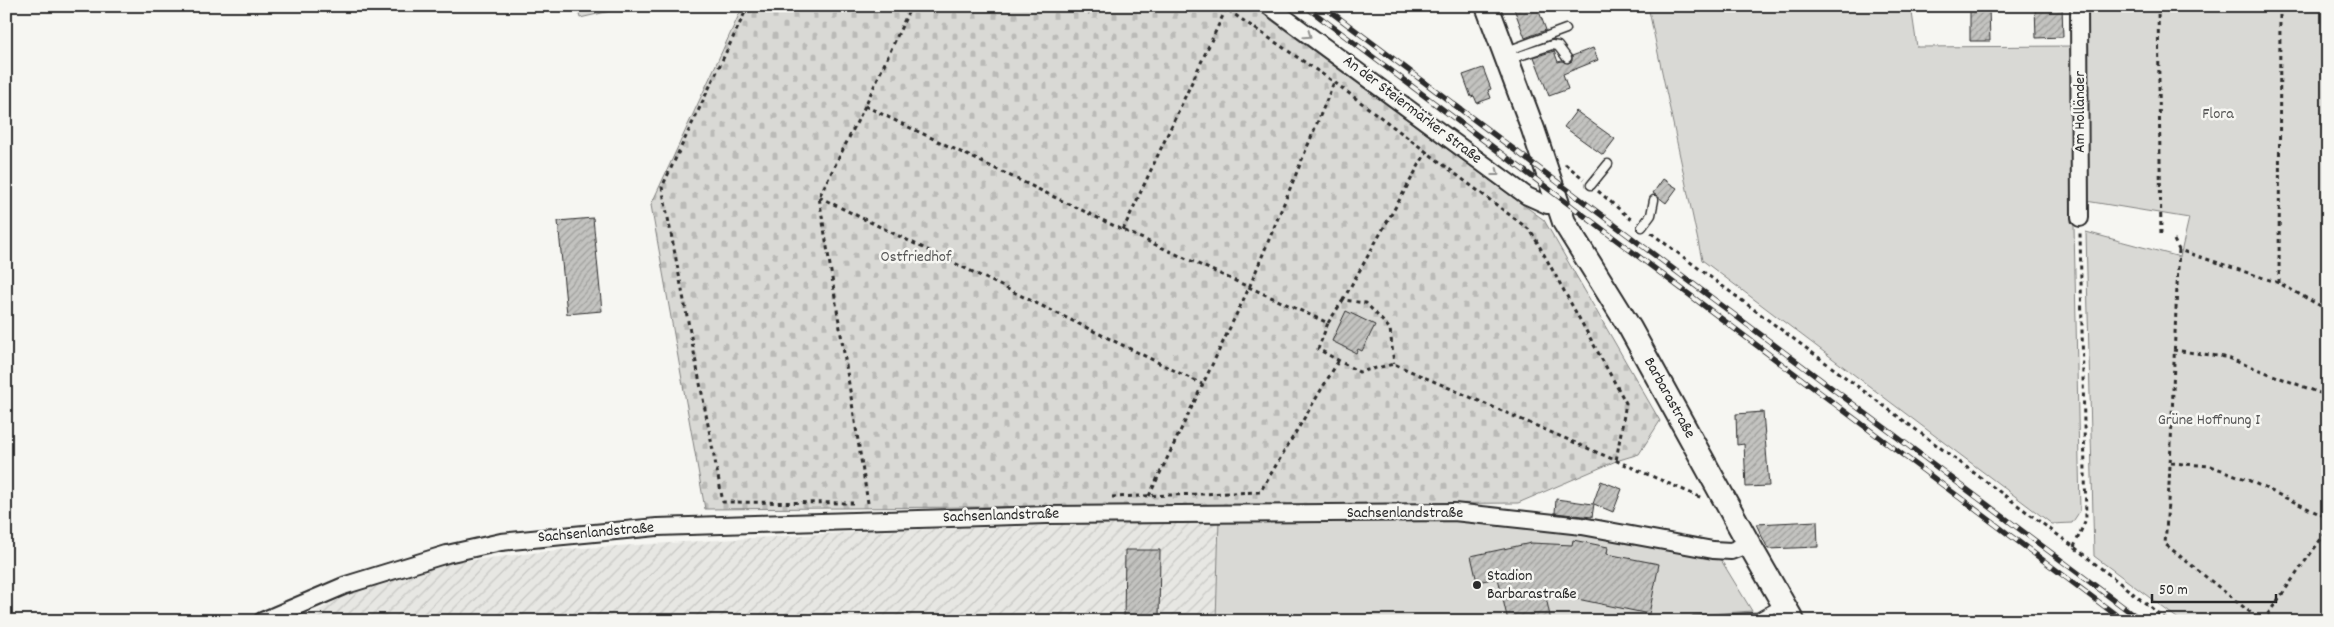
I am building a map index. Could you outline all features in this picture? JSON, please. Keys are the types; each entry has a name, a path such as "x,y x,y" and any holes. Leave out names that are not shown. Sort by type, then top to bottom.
{"street":[{"name":"An der Steiermärker Straße","path":"1269,6 1527,196 1546,205 1558,206"},
{"name":"Barbarastraße","path":"1487,6 1507,56 1558,206 1574,238 1630,328 1748,544 1788,612"},
{"name":"Am Holländer","path":"2079,6 2080,218"},
{"name":"Sachsenlandstraße","path":"262,621 346,585 447,554 501,542 657,527 1047,514 1454,512 1582,526 1713,550 1731,551 1748,544"}],"lane":[{"path":"1507,56 1566,29"},
{"path":"1507,56 1552,45 1558,46 1567,58"},
{"path":"1592,185 1608,164"},
{"path":"1642,227 1651,215 1654,200"},
{"path":"1694,621 1758,617 1788,612"}],"path":[{"path":"748,6 662,187 723,502 878,503"},
{"path":"868,503 818,197 865,106 911,6"},
{"path":"1088,14 1092,6"},
{"path":"1222,6 1334,82 1531,231 1626,403 1616,461"},
{"path":"2158,6 2161,236"},
{"path":"2279,283 2280,6"},
{"path":"1123,230 1226,9"},
{"path":"1149,496 1249,288 1334,82"},
{"path":"865,106 1123,230 1328,323"},
{"path":"1427,151 1343,300 1328,323 1318,349 1359,372 1394,364 1700,497 1722,497"},
{"path":"1545,165 1561,161 1592,185 1618,210 2074,547 2168,621"},
{"path":"818,197 1202,384"},
{"path":"2074,547 2086,519 2080,218"},
{"path":"2174,240 2179,250 2173,350 2171,463 2165,544 2262,621 2328,529"},
{"path":"2179,250 2279,283 2328,310"},
{"path":"1343,300 1366,303 1390,329 1394,364"},
{"path":"2173,350 2224,357 2328,396"},
{"path":"1110,497 1260,492 1338,360"},
{"path":"2171,463 2211,466 2248,480 2328,518"}],"shaded area":[{"path":"1219,520 1216,621 299,621 356,590 446,563 567,549 873,531"}],"green space":[{"path":"577,6 632,6 580,18"},
{"name":"Ostfriedhof","path":"743,6 1252,6 1544,220 1660,421 1639,454 1616,461 1518,503 705,509 651,205"},
{"path":"1648,6 1911,6 1917,47 2075,46 2074,226 2080,511 2072,523 2052,524 1702,260"},
{"path":"2085,6 2328,6 2328,621 2181,621 2094,556 2086,232 2180,257 2189,218 2086,201"},
{"name":"Stadion Barbarastraße","path":"1454,519 1597,534 1721,560 1752,611 1693,615 1693,621 1216,621 1219,520"}],"building":[{"path":"1513,6 1537,6 1546,30 1525,38"},
{"path":"2035,6 2062,6 2063,37 2036,38"},
{"path":"1989,8 1990,41 1970,41 1970,9"},
{"path":"1593,48 1598,60 1563,74 1568,89 1549,96 1534,57 1554,51 1558,62 1568,63 1572,61 1572,56"},
{"path":"1483,68 1491,89 1488,90 1491,98 1477,103 1474,96 1471,97 1463,75"},
{"path":"1576,111 1615,139 1603,155 1564,127"},
{"path":"1663,179 1677,188 1666,203 1653,193"},
{"path":"593,218 602,311 567,314 558,221"},
{"path":"1346,311 1375,325 1362,351 1358,349 1356,353 1332,341"},
{"path":"1763,412 1769,486 1746,487 1744,444 1737,445 1736,414"},
{"path":"1601,481 1622,489 1613,512 1594,504 1592,517 1555,513 1556,499 1593,504"},
{"path":"1817,521 1818,547 1768,549 1756,524"},
{"path":"1573,540 1608,547 1607,554 1659,564 1649,614 1563,596 1546,597 1551,621 1508,621 1498,578 1477,582 1471,556 1531,543 1572,545"},
{"path":"1125,550 1160,550 1159,621 1124,621"}],"railway":[{"path":"1305,6 2124,621"},
{"path":"1323,6 2142,621"}],"place":[{"name":"Stadion Barbarastraße","path":"1477,585"}],"park label":[{"name":"Flora","path":"2218,114"},
{"name":"Grüne Hoffnung I","path":"2209,420"}]}
